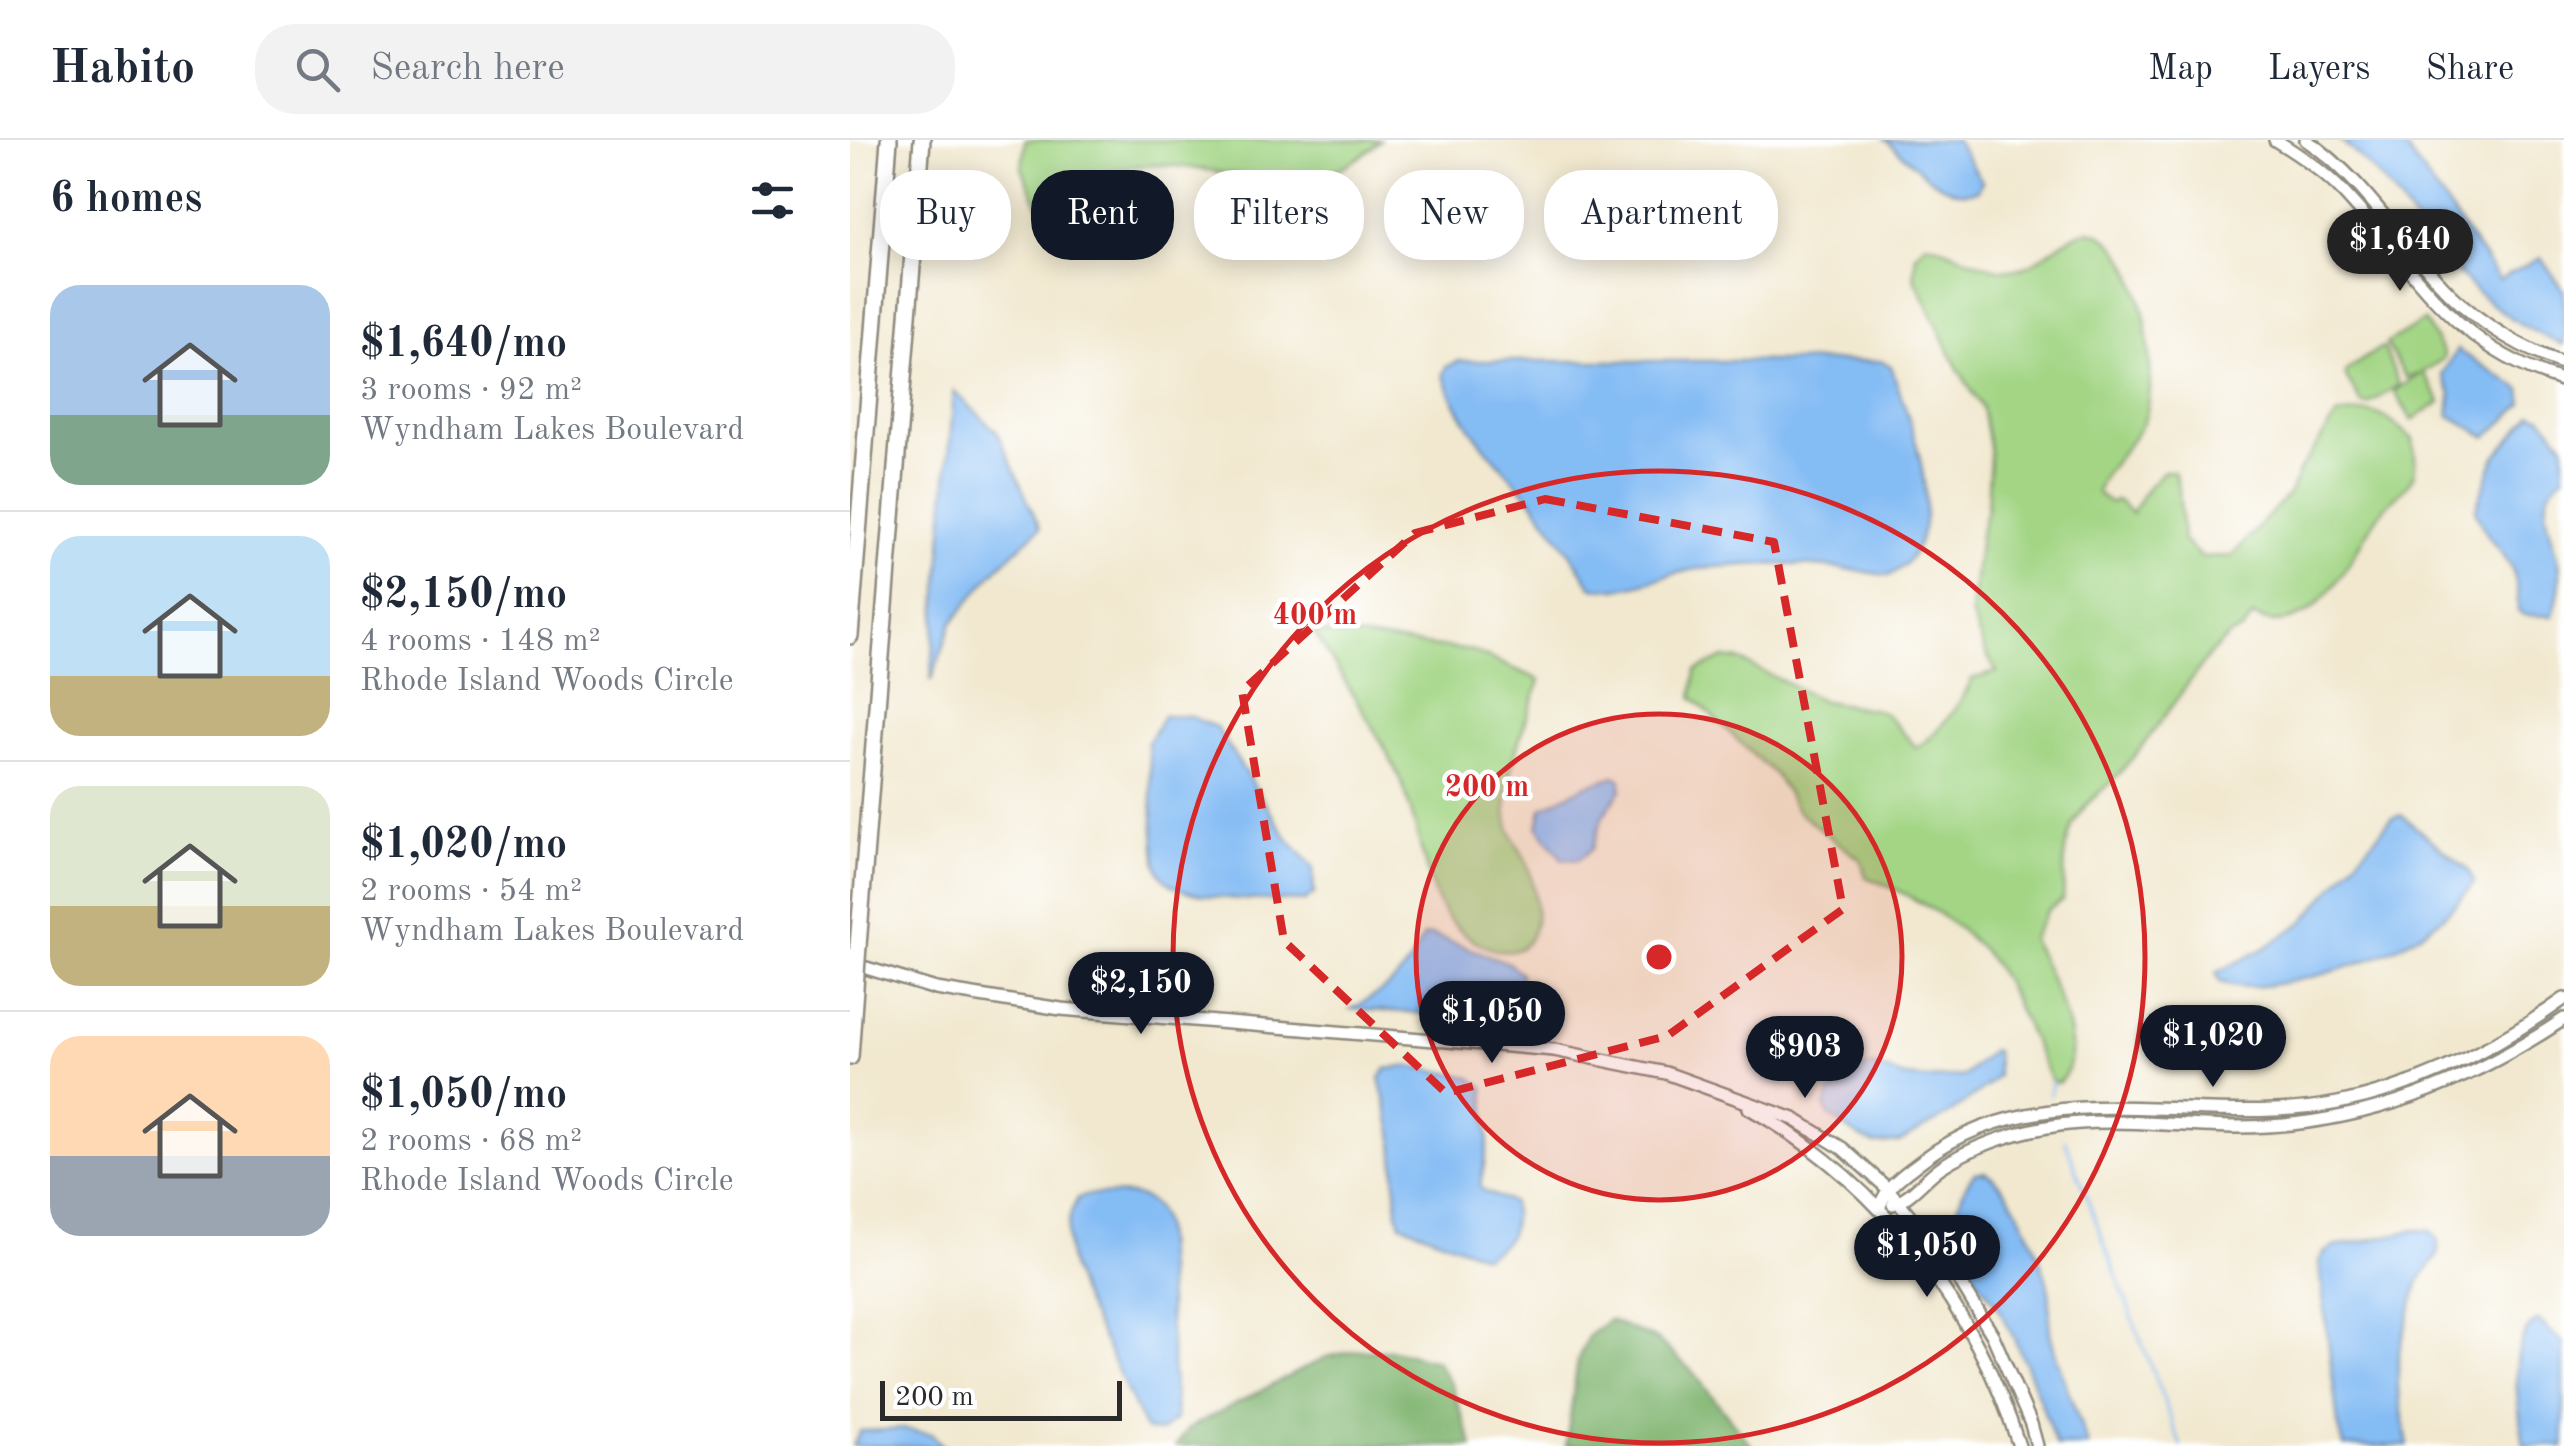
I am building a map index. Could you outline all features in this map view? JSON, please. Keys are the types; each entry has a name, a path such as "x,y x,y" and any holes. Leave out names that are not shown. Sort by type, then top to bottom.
{"highway":[{"path":"850,636 890,140"},
{"path":"850,1057 922,140"}],"street":[{"path":"2275,140 2312,164 2344,192 2422,289 2452,319 2494,350 2564,381"},
{"path":"2306,140 2356,182 2435,278 2465,308 2517,344 2564,364"},
{"path":"850,963 936,989 1061,1009 1554,1050 1666,1073 1794,1118 1842,1148 1887,1188 1949,1263 1993,1336 2037,1446"},
{"path":"1880,1208 1887,1188 1933,1152 1993,1124 2034,1113 2090,1106 2256,1112 2354,1099 2465,1058 2564,1000"},
{"path":"1880,1208 1900,1202 1942,1166 1990,1143 2046,1127 2104,1123 2298,1125 2359,1113 2450,1082 2506,1056 2564,1019"},
{"path":"1719,1092 1782,1127 1826,1160 1880,1208 1912,1245 1980,1349 2019,1446"}],"highlighted area":[{"path":"1545,499 1774,542 1843,909 1667,1036 1446,1093 1284,941 1242,691 1415,533"}],"green space":[{"path":"1025,140 1380,140 1347,165 1333,170 1143,166 1123,170 1031,170 1031,189 1022,168"},
{"path":"2086,231 2106,238 2122,255 2134,279 2148,338 2150,395 2146,415 2099,485 2097,493 2110,503 2117,500 2132,513 2146,489 2164,471 2174,472 2183,541 2201,557 2232,556 2290,492 2301,468 2337,416 2371,412 2386,418 2413,439 2415,464 2409,483 2380,513 2330,590 2295,618 2275,622 2253,616 2242,631 2231,635 2209,655 2141,748 2072,825 2065,849 2063,899 2047,911 2032,939 2070,1033 2068,1069 2058,1083 2052,1082 1997,969 1976,944 1932,910 1866,877 1861,860 1799,813 1776,776 1692,697 1696,671 1724,658 1739,660 1823,701 1877,710 1888,716 1916,747 1948,718 1972,679 1997,672 1971,613 1987,509 1990,453 1982,408 1957,367 1914,276 1916,254 1926,243 1988,266 2012,270 2032,263"},
{"path":"2424,321 2444,354 2443,359 2423,372 2441,402 2412,420 2394,391 2421,374 2406,378 2386,344"},
{"path":"2384,348 2399,385 2362,404 2346,371"},
{"path":"1314,632 1473,651 1540,680 1515,753 1507,792 1509,827 1526,861 1535,899 1535,921 1529,939 1519,949 1491,949 1476,942 1441,908 1399,777"},
{"path":"1609,1320 1658,1340 1692,1371 1752,1446 1566,1446 1578,1359 1588,1336"},
{"path":"1360,1350 1393,1350 1436,1361 1451,1384 1473,1446 1176,1446 1189,1428 1326,1357"}],"water":[{"path":"1885,140 1956,140 1982,181 1978,190 1966,193 1941,185"},
{"path":"2339,140 2400,140 2499,279 2541,258 2564,290 2564,345 2518,322 2475,290 2371,168"},
{"path":"2457,350 2521,389 2523,404 2487,437 2449,415 2451,394 2442,374"},
{"path":"1459,361 1882,361 1891,366 1917,447 1925,507 1922,535 1910,558 1889,576 1817,566 1745,565 1697,569 1620,588 1592,587 1541,512 1460,412 1443,374 1446,367"},
{"path":"954,391 997,432 1040,528 991,574 952,623 931,681"},
{"path":"2532,414 2541,416 2564,444 2564,476 2554,485 2546,505 2560,569 2553,616 2524,615 2518,611 2510,564 2475,510 2496,456"},
{"path":"1163,716 1189,716 1216,727 1288,839 1313,867 1314,894 1305,901 1208,896 1174,886 1162,875 1156,862 1148,743"},
{"path":"1614,776 1621,779 1621,790 1603,816 1592,849 1578,860 1562,859 1538,827 1542,808"},
{"path":"2401,815 2468,870 2474,883 2457,903 2418,935 2348,967 2269,985 2250,987 2220,982 2216,973 2265,948 2303,922 2392,818"},
{"path":"1433,935 1507,962 1521,973 1517,1019 1351,1009 1395,980 1423,936"},
{"path":"1992,1050 1996,1052 1997,1076 1988,1085 1951,1113 1899,1142 1875,1144 1859,1137 1829,1116 1825,1106 1830,1093 1864,1068 1874,1066 1905,1077 1929,1079 1964,1076"},
{"path":"1411,1066 1470,1077 1484,1087 1488,1141 1480,1187 1512,1203 1513,1213 1509,1236 1484,1256 1401,1224 1393,1132 1380,1078 1386,1069"},
{"path":"1984,1172 2006,1191 2040,1261 2049,1291 2051,1337 2088,1446 2056,1446 2009,1327 1958,1246 1956,1218 1961,1198 1974,1173"},
{"path":"1078,1198 1144,1198 1159,1213 1163,1226 1176,1419 1160,1432 1146,1430 1074,1277 1067,1237 1070,1217"},
{"path":"2416,1230 2430,1231 2438,1239 2438,1255 2419,1281 2398,1355 2398,1388 2408,1446 2344,1446 2319,1262 2334,1247"},
{"path":"2538,1320 2564,1343 2564,1446 2524,1446 2517,1361 2527,1330"},
{"path":"906,1429 932,1434 943,1446 853,1446 860,1431"}],"waterway":[{"path":"2050,1095 2052,1082"},
{"path":"2065,1140 2181,1446"}]}
